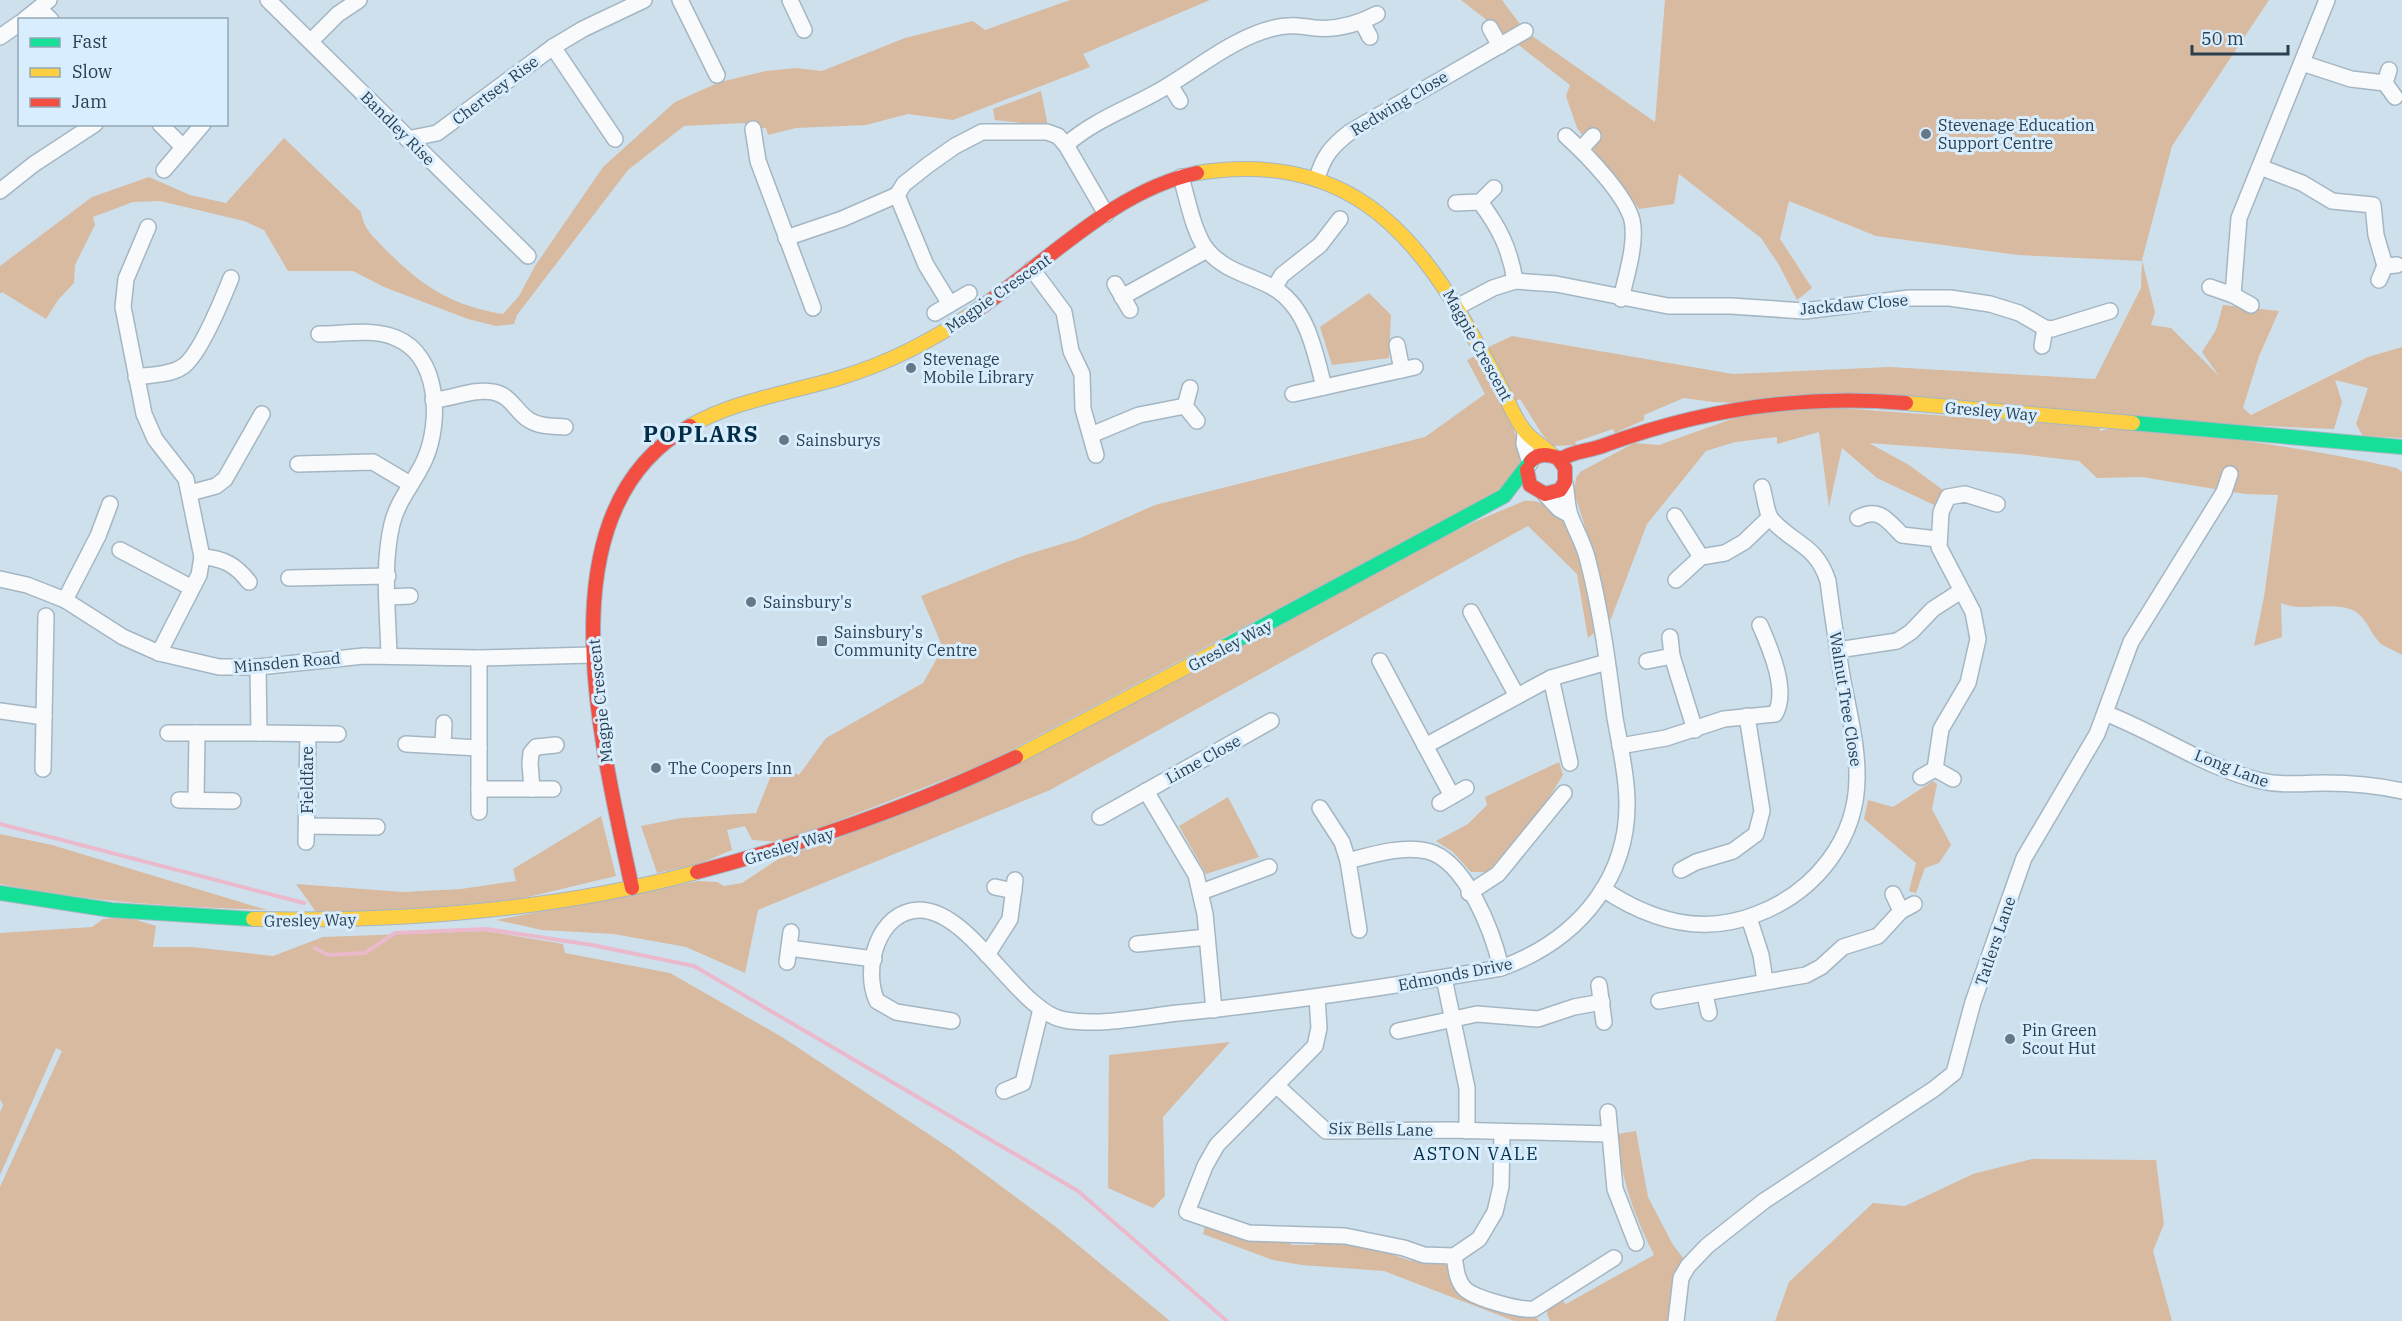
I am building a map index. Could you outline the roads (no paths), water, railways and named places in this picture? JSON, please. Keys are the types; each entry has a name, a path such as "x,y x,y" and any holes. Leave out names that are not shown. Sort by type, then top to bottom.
{"street":[{"name":"Bandley Rise","path":"268,0 528,256"},
{"path":"311,41 338,14 359,0"},
{"name":"Chertsey Rise","path":"407,139 437,133 553,47 582,29 644,0"},
{"path":"680,0 717,75"},
{"path":"790,0 804,30"},
{"path":"2233,295 2239,218 2327,0"},
{"path":"26,18 44,4 50,18"},
{"path":"1066,144 1091,125 1170,85 1198,64 1266,30 1295,25 1330,28 1362,22 1377,14"},
{"path":"1362,22 1370,36"},
{"path":"0,37 18,24"},
{"path":"1490,28 1500,46"},
{"name":"Redwing Close","path":"1317,178 1321,163 1331,146 1350,132 1436,80 1525,31"},
{"name":"Chertsey Rise","path":"553,47 615,139"},
{"path":"2302,63 2351,78 2387,77 2395,97"},
{"path":"1170,85 1180,101"},
{"path":"2,184 92,126"},
{"path":"162,126 182,146"},
{"path":"164,170 201,126"},
{"path":"753,129 758,161 813,308"},
{"path":"786,238 842,219 897,195 904,184 928,165 955,146 981,132 1047,132 1058,136 1066,144 1106,214"},
{"name":"Chertsey Rise","path":"431,162 437,133"},
{"path":"1566,136 1581,149 1620,197 1632,220 1632,242 1621,299"},
{"path":"1581,149 1593,136"},
{"name":"Magpie Crescent","path":"632,888 604,752 592,655 595,599 607,530 635,476 647,459 666,440 696,420 721,409 840,377 916,346 960,322 1106,214 1145,191 1181,177 1236,167 1317,178 1370,205 1404,233 1435,269 1525,433 1556,456"},
{"path":"2260,167 2302,183 2332,201 2373,206 2376,235 2387,270"},
{"path":"1181,177 1193,217 1207,250 1234,271 1274,288 1298,312 1312,340 1324,387"},
{"path":"1456,203 1480,202 1494,188"},
{"path":"897,195 926,265 950,304"},
{"path":"1480,202 1500,227 1512,259 1515,281"},
{"path":"1632,220 1648,216"},
{"path":"1274,288 1282,275 1320,245 1340,219"},
{"path":"148,227 142,248 129,272 123,294 136,377 146,423 155,439 181,470 190,493 202,557 199,575 159,653"},
{"path":"1122,297 1207,250"},
{"path":"1032,269 1064,312 1069,342 1082,374 1083,409 1096,455"},
{"path":"136,377 172,371 189,361 220,305 231,278"},
{"name":"Jackdaw Close","path":"1457,307 1493,288 1515,281 1556,284 1621,299 1668,306 1731,306 1804,311 1909,298 1950,298 1970,300 2019,313 2045,328"},
{"path":"2210,287 2233,295 2251,305"},
{"path":"934,313 969,293"},
{"path":"2042,346 2045,328 2059,328 2110,311"},
{"path":"319,334 340,328 385,334 413,348 429,372 433,400 430,445 392,521 387,550 389,656"},
{"path":"1293,394 1408,368 1397,345"},
{"path":"1185,406 1190,387"},
{"path":"433,400 478,391 494,392 508,398 529,420 541,425 565,427"},
{"name":"Gresley Way","path":"0,893 56,903 185,917 326,921 491,912 632,888 825,836 995,768 1113,708 1504,496 1535,457 1587,452 1634,433 1705,412 1755,403 1861,399 2402,447"},
{"path":"1091,435 1139,415 1185,406"},
{"path":"1185,406 1197,421"},
{"path":"190,493 216,486 225,479 262,414"},
{"name":"Magpie Crescent","path":"1525,433 1524,444 1529,467"},
{"name":"Gresley Way","path":"1504,496 1516,497 1540,492 1554,493 1581,463 1587,452"},
{"path":"298,464 373,454 410,484"},
{"path":"1556,456 1566,478"},
{"path":"1529,467 1528,480 1540,492"},
{"name":"Tatlers Lane","path":"1676,1321 1681,1278 1688,1266 1707,1246 1764,1201 1934,1089 1954,1073 1973,1002 2024,858 2080,765 2105,713 2131,642 2224,492 2230,474"},
{"name":"Edmonds Drive","path":"942,1024 882,1006 872,988 874,959 881,933 890,921 904,913 919,910 933,912 958,927 1041,1008 1064,1020 1102,1020 1214,1010 1444,978 1501,968 1543,951 1555,942 1589,910 1616,864 1623,839 1626,786 1607,662 1587,557 1570,515 1566,478"},
{"path":"1676,580 1701,557 1725,554 1744,542 1770,517 1762,487"},
{"name":"Edmonds Drive","path":"1540,492 1559,509 1570,515"},
{"path":"1935,769 1941,729 1968,683 1977,650 1976,622 1942,556 1937,539 1941,512 1948,497 1965,494 1997,504"},
{"path":"65,600 98,536 110,504"},
{"path":"1858,518 1875,513 1886,517 1902,535 1937,539"},
{"path":"1675,516 1701,557"},
{"name":"Walnut Tree Close","path":"1603,889 1643,912 1687,924 1718,925 1749,918 1786,901 1809,884 1828,864 1847,827 1856,794 1857,762 1828,581 1822,564 1814,553 1770,517"},
{"path":"120,550 192,588"},
{"path":"202,557 213,557 230,564 239,569 249,582"},
{"path":"289,578 388,576"},
{"name":"Minsden Road","path":"0,579 27,585 65,600 123,637 159,653 197,664 258,667 339,657 478,658 592,655"},
{"path":"1838,650 1896,641 1911,632 1933,609 1961,591"},
{"path":"388,597 410,596"},
{"path":"1471,612 1485,624 1517,696"},
{"path":"43,769 44,717 53,636 46,616"},
{"path":"1620,746 1695,730 1724,719 1775,714 1780,706 1775,659 1760,625"},
{"path":"1670,637 1672,656 1695,730"},
{"path":"1647,661 1672,656"},
{"path":"478,658 479,812"},
{"path":"1380,662 1383,679 1425,746 1446,800 1466,788"},
{"path":"1425,746 1551,678 1607,662"},
{"path":"258,667 259,732"},
{"path":"1551,678 1571,738 1570,763"},
{"path":"0,711 44,717"},
{"name":"Long Lane","path":"2105,713 2136,725 2209,762 2258,781 2283,786 2369,784 2402,790"},
{"path":"1681,870 1694,855 1732,851 1756,834 1762,811 1747,716"},
{"path":"443,746 444,723"},
{"name":"Lime Close","path":"1100,817 1118,814 1146,790 1265,724 1268,741"},
{"name":"Fieldfare","path":"168,733 338,734"},
{"path":"196,800 197,734"},
{"name":"Fieldfare","path":"308,734 306,834 377,827"},
{"path":"406,744 479,748"},
{"path":"532,789 531,753 536,747 556,745"},
{"path":"1921,777 1935,769"},
{"path":"1935,769 1953,779"},
{"path":"479,789 553,789"},
{"name":"Lime Close","path":"1146,790 1196,875 1201,892 1214,1010"},
{"path":"1469,892 1498,874 1561,810 1564,793"},
{"path":"179,800 232,801"},
{"path":"1320,808 1338,822 1348,861 1352,923"},
{"path":"1348,861 1390,852 1426,850 1440,856 1452,866 1490,927 1501,968"},
{"path":"1201,892 1252,881 1269,867"},
{"path":"987,955 1006,927 1015,885 995,887"},
{"path":"1659,1001 1765,981 1791,980 1813,972 1843,947 1882,933 1908,907 1893,894"},
{"path":"1749,918 1761,955 1765,981"},
{"path":"791,932 788,955 874,959"},
{"path":"1137,944 1164,948 1207,937"},
{"path":"1444,978 1467,1088 1467,1131"},
{"path":"1599,985 1604,1022"},
{"path":"1705,994 1709,1014"},
{"path":"1317,997 1319,1029 1315,1046 1217,1145 1204,1166 1187,1212 1249,1233 1345,1236 1404,1248 1424,1255 1454,1256 1479,1239 1495,1212 1501,1186 1502,1131 1609,1134"},
{"path":"1398,1031 1490,1013 1530,1020 1602,1002"},
{"path":"1004,1091 1027,1087 1041,1008"},
{"name":"Six Bells Lane","path":"1276,1085 1326,1131 1502,1131"},
{"path":"1608,1112 1615,1190 1636,1243"},
{"path":"1454,1256 1460,1282 1467,1291 1513,1309 1527,1310 1534,1309 1614,1258"}],"waterway":[{"path":"0,824 304,903"},
{"path":"315,948 328,955 365,953 395,933 486,929 592,945 694,966 1078,1191 1227,1321"}],"place":[{"name":"Stevenage Education Support Centre","path":"1926,134"},
{"name":"Stevenage Mobile Library","path":"911,368"},
{"name":"Sainsburys","path":"784,440"},
{"name":"Sainsbury's","path":"751,602"},
{"name":"Sainsbury's Community Centre","path":"822,641"},
{"name":"The Coopers Inn","path":"656,768"},
{"name":"Pin Green Scout Hut","path":"2010,1039"}],"district":[{"name":"POPLARS","path":"701,433"},
{"name":"ASTON VALE","path":"1476,1153"}]}
